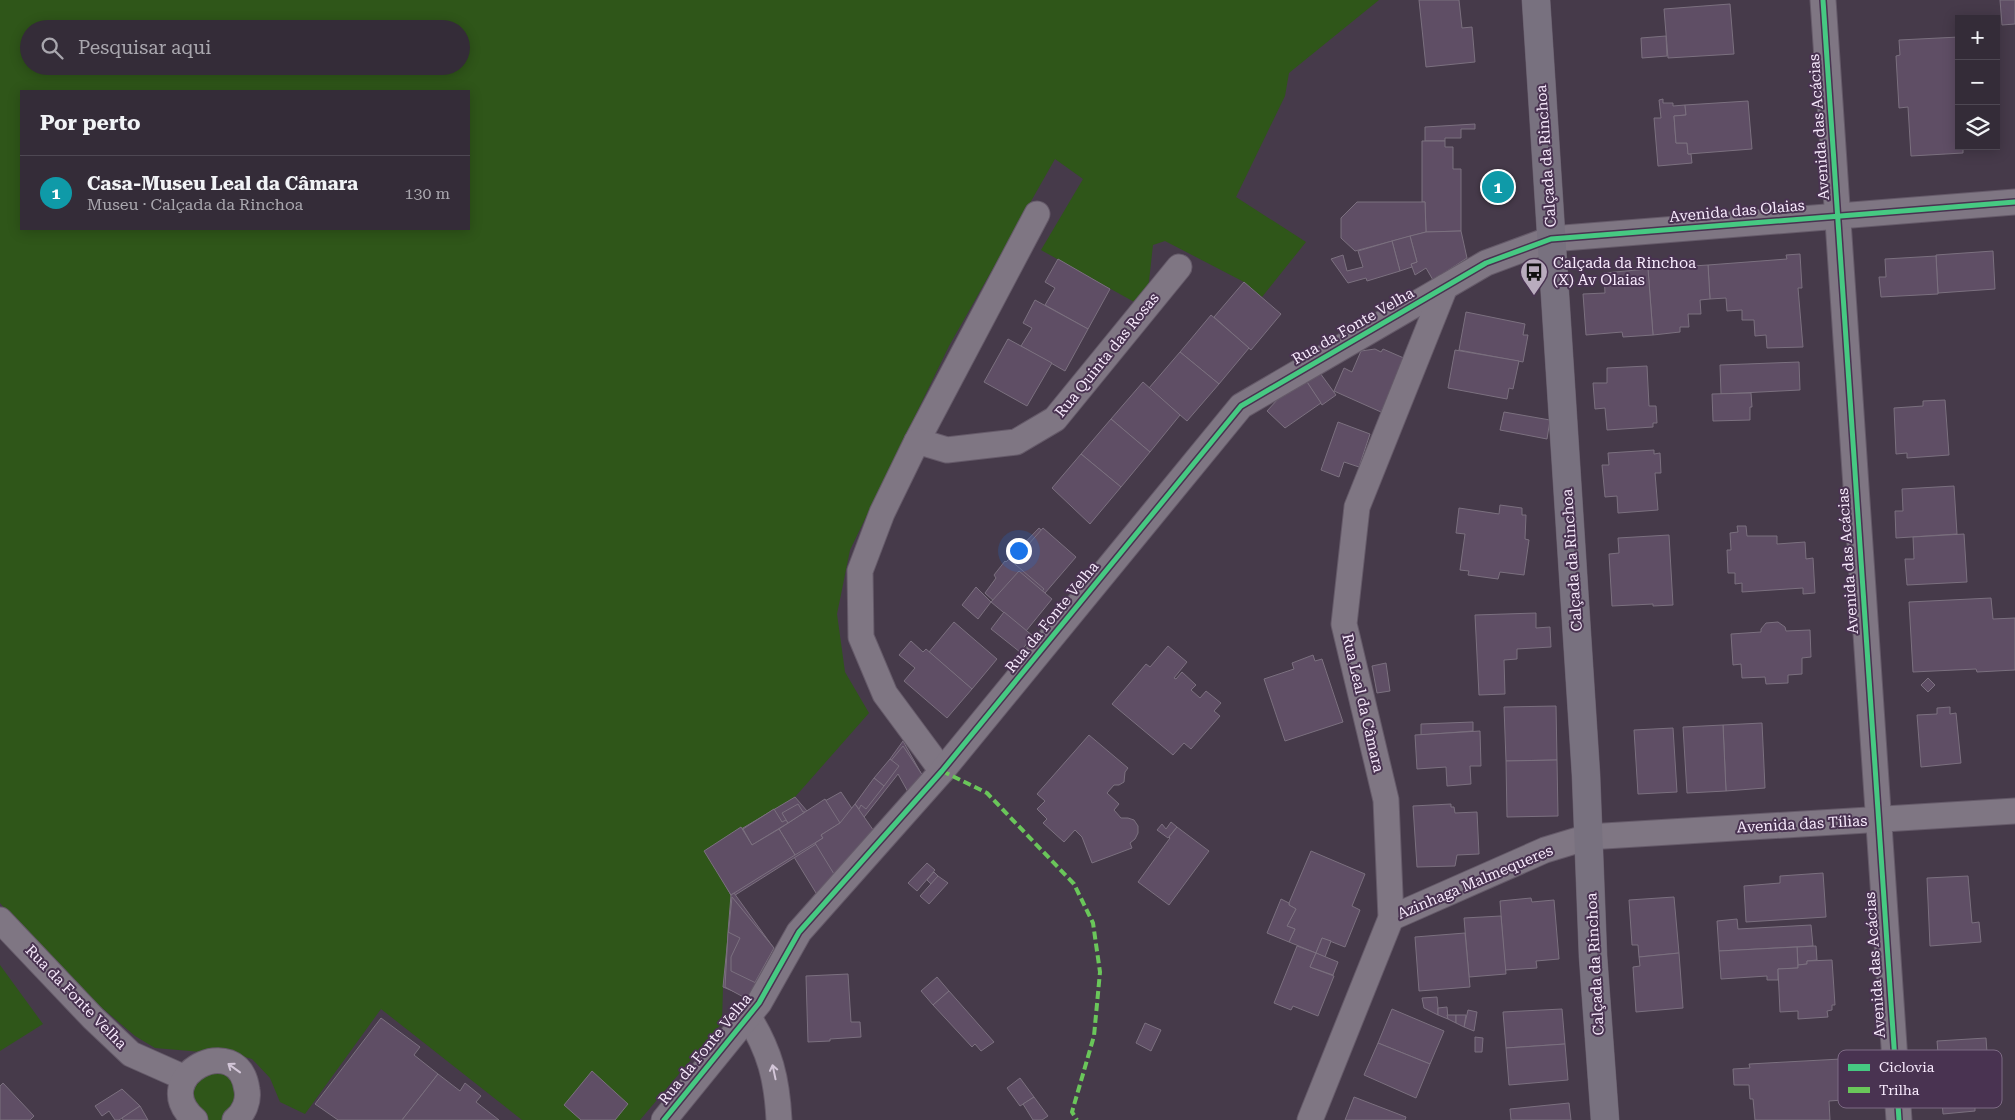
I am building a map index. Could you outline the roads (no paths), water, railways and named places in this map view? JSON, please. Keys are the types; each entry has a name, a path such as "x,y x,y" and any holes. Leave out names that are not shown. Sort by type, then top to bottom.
{"street":[{"name":"Calçada da Rinchoa","path":"1536,0 1588,837 1593,956 1605,1120"},
{"name":"Avenida das Acácias","path":"1823,0 1894,1050"},
{"name":"Avenida das Olaias","path":"1552,240 1837,215 2015,202"},
{"path":"942,771 885,694 861,637 860,571 882,513 918,440 1037,214"},
{"name":"Rua da Fonte Velha","path":"664,1120 759,1003 798,932 942,771 1241,406 1486,263 1552,240"},
{"name":"Rua Quinta das Rosas","path":"918,440 947,450 1016,442 1055,419 1179,267"},
{"name":"Rua Leal da Câmara","path":"1310,1120 1391,918 1386,800 1344,624 1357,507 1445,287"},
{"name":"Avenida das Tílias","path":"1588,837 2015,811"},
{"name":"Azinhaga Malmequeres","path":"1391,918 1544,850 1588,837"},
{"name":"Rua da Fonte Velha","path":"0,920 93,1018 131,1054 185,1078"},
{"path":"748,1016 762,1038 771,1061 777,1090 778,1120"},
{"path":"194,1120 182,1100 181,1092 185,1078 198,1065 206,1062 223,1062 238,1070 247,1085 248,1094 244,1117"}],"place":[{"name":"Casa-Museu Leal da Câmara","path":"1498,187"},
{"name":"Calçada da Rinchoa (X) Av Olaias","path":"1534,296"}]}
